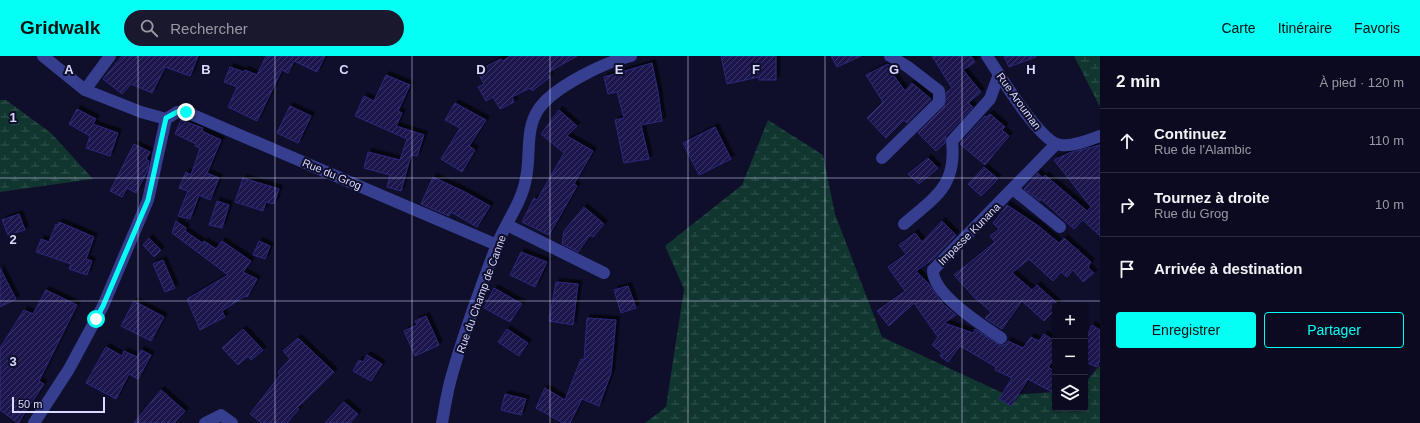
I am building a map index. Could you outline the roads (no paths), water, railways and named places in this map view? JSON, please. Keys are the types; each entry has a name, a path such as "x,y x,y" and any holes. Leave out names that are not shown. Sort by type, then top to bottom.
{"street":[{"path":"34,423 69,369 103,306 148,200 166,118 141,112 85,90 43,56"},
{"path":"85,90 110,56"},
{"name":"Rue du Champ de Canne","path":"442,423 451,376 497,245 517,207 526,178 528,143 533,120 538,109 546,100 569,83 614,60 631,56"},
{"path":"882,158 940,102 939,91 908,67 890,56"},
{"name":"Rue Arouman","path":"987,56 1038,130 1056,144"},
{"path":"904,224 941,191 952,168 954,156 952,141 990,99 999,74"},
{"name":"Rue du Grog","path":"166,118 177,112 186,112 497,245"},
{"path":"1056,144 1066,145 1100,136"},
{"name":"Impasse Kunana","path":"1000,338 964,313 937,284 933,278 934,270 1014,190 1045,154 1056,144"},
{"path":"1014,190 1060,227"},
{"path":"507,225 604,273"},
{"path":"205,423 221,415 232,423"}]}
